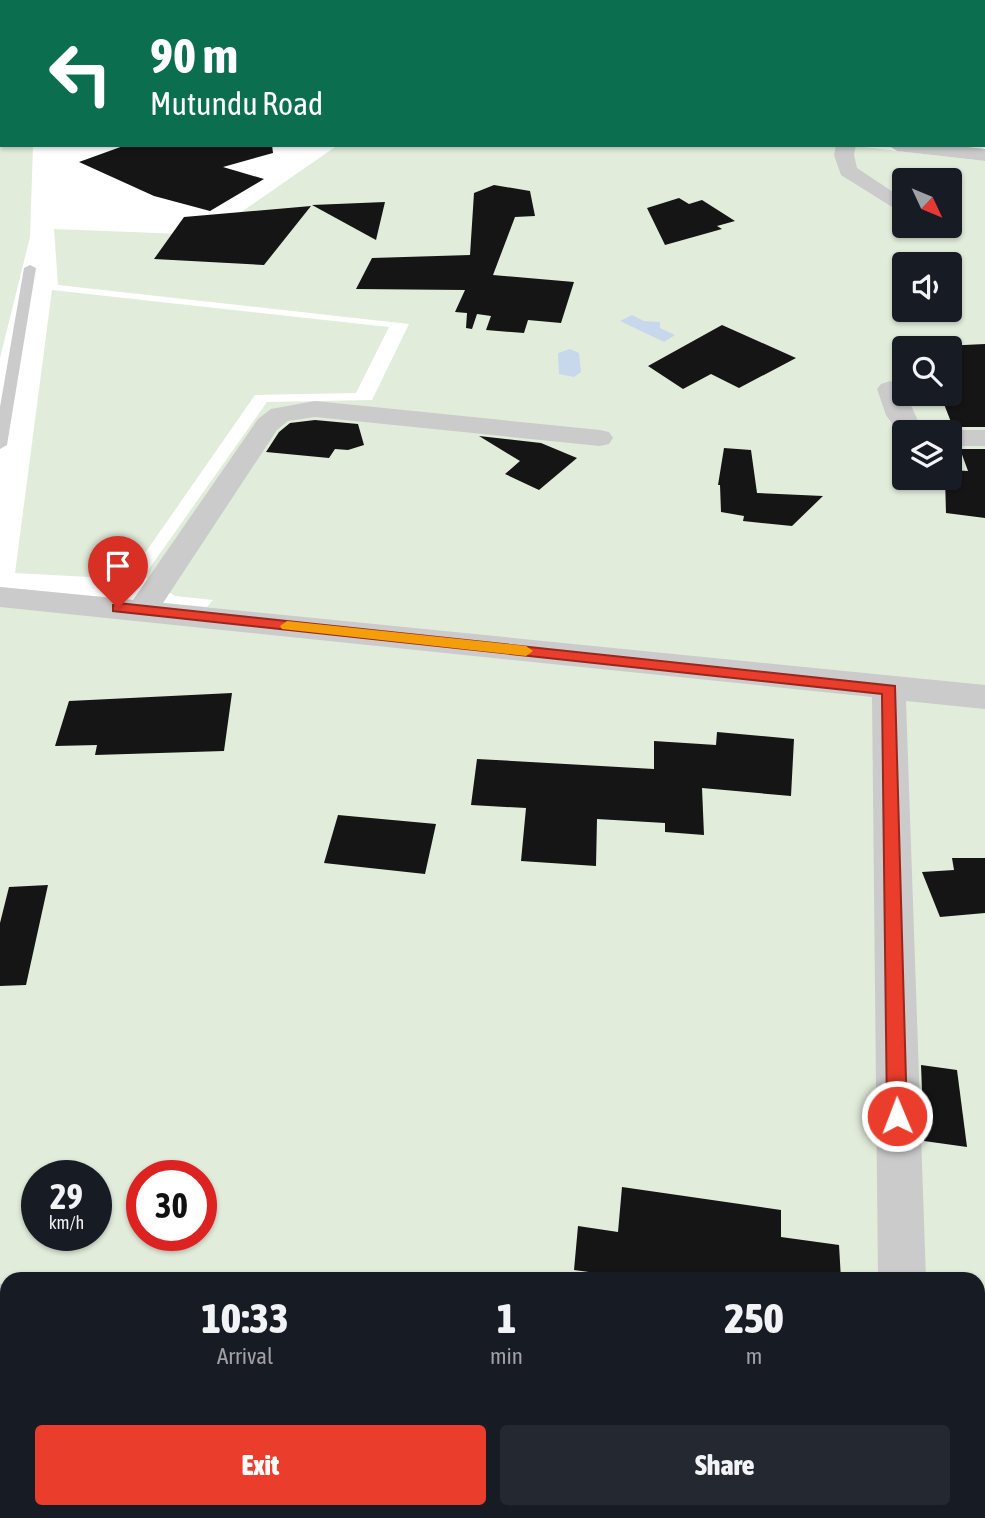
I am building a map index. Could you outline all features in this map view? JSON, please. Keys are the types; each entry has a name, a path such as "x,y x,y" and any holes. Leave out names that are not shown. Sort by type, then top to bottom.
{"street":[{"path":"846,147 844,155 848,171 892,200"},
{"path":"915,147 985,155"},
{"path":"890,389 902,420"},
{"path":"142,610 267,425 281,415 316,409 600,438"},
{"path":"962,438 985,438"},
{"path":"0,597 889,690 985,697"},
{"path":"889,690 901,1272"}],"lane":[{"path":"0,444 30,268"}],"green space":[{"path":"0,147 33,147 30,237 0,358"},
{"path":"335,147 863,147 985,161 985,1272 0,1272 0,587 207,607 213,600 175,596 144,576 267,402 372,400 409,324 58,285 54,229 208,235"},
{"path":"52,290 389,327 356,393 255,395 127,579 15,573"}],"water":[{"path":"632,315 644,321 660,322 660,328 675,335 664,342 620,321"},
{"path":"570,349 579,353 581,372 574,377 559,374 558,353"}],"building":[{"path":"120,147 272,147 273,153 223,167 264,179 210,211 154,196 79,162"},
{"path":"494,185 530,191 535,216 515,217 493,275 574,282 561,323 528,320 524,333 486,330 491,316 477,314 472,329 466,328 467,313 455,312 465,290 356,289 372,258 470,255 474,193"},
{"path":"679,198 689,204 702,200 735,221 717,226 722,229 665,245 647,208"},
{"path":"385,202 376,240 312,205"},
{"path":"311,206 264,265 154,259 184,217"},
{"path":"722,325 796,358 739,388 711,374 683,389 648,366"},
{"path":"985,344 985,427 962,427 962,420 950,420 945,406 962,406 962,345"},
{"path":"315,420 358,424 364,445 348,450 335,449 329,458 266,452 279,432 290,423"},
{"path":"479,436 541,443 577,458 539,490 505,474 520,461"},
{"path":"724,448 751,450 757,493 823,496 792,526 743,521 744,516 721,512 718,485"},
{"path":"962,449 985,449 985,518 946,513 945,490 962,490 962,471 968,471"},
{"path":"232,693 224,751 95,755 97,745 55,746 69,701"},
{"path":"717,732 794,739 791,796 702,788 704,835 665,832 665,823 597,819 596,866 521,861 526,808 471,805 477,759 654,769 654,741 716,745"},
{"path":"338,815 436,824 425,874 324,863"},
{"path":"952,858 985,858 985,913 940,917 922,872 954,870"},
{"path":"48,885 26,985 0,986 0,923 9,887"},
{"path":"921,1065 957,1070 967,1147 924,1141"},
{"path":"622,1187 781,1210 781,1237 839,1245 841,1272 574,1270 578,1226 618,1232"}],"slow traffic":[{"path":"287,626 526,651"}],"route":[{"path":"118,608 889,690 897,1116"}]}
